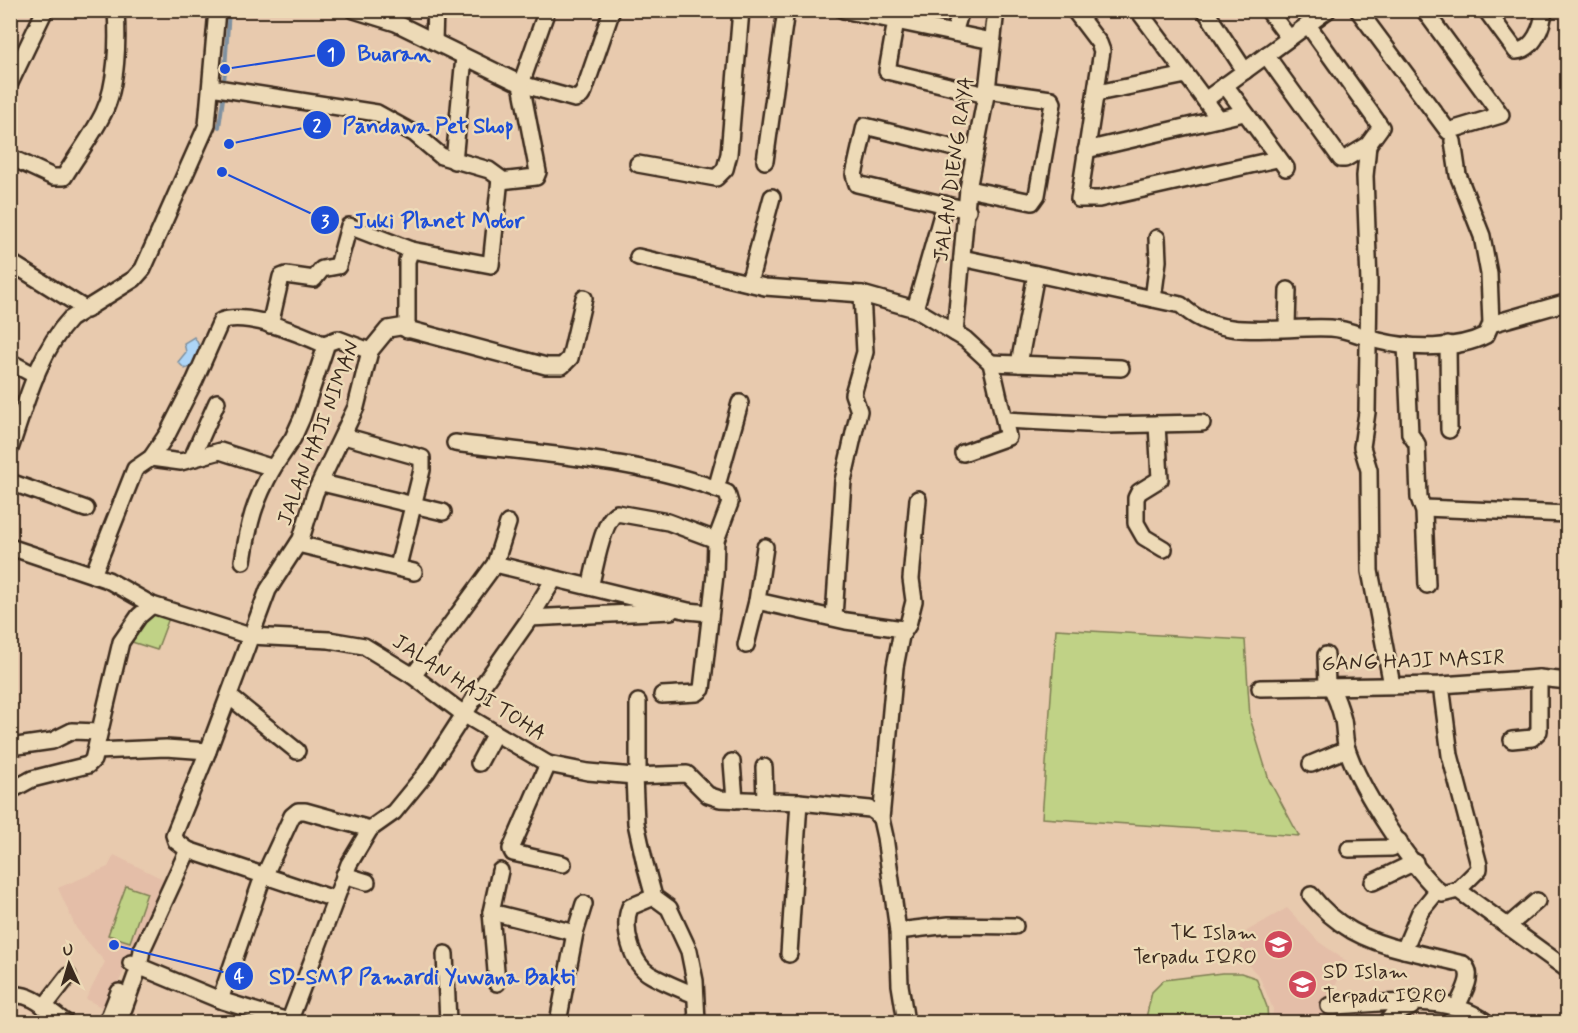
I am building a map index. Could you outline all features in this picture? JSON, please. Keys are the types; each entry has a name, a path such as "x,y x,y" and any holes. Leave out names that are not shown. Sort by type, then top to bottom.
{"street":[{"path":"10,82 45,10"},
{"path":"10,157 53,177 64,177 104,113 113,70 117,10"},
{"path":"10,449 36,376 62,327 70,319 134,279 143,269 203,136 220,89 217,10"},
{"path":"354,10 396,23 521,84 575,99 581,96 612,10"},
{"path":"435,10 435,41"},
{"path":"220,89 377,113 415,134 441,156 497,177 536,177 538,172 521,84 547,10"},
{"path":"638,164 716,178 725,169 729,154 741,10"},
{"path":"765,161 786,10"},
{"path":"843,10 992,41"},
{"path":"954,33 961,10"},
{"name":"JALAN DIENG RAYA","path":"955,333 968,210 968,189 987,92 996,10"},
{"path":"1074,10 1099,43 1102,51 1097,93 1078,193 1079,199 1099,199 1282,163 1225,85"},
{"path":"1138,10 1219,119"},
{"path":"1205,10 1245,71"},
{"path":"1268,10 1289,38"},
{"path":"1205,100 1328,10"},
{"path":"962,258 1181,305 1198,316 1228,327 1332,328 1406,345 1471,343 1486,335 1491,324 1489,274 1482,236 1458,175 1451,136 1358,10"},
{"path":"1424,10 1501,115 1451,136"},
{"path":"1486,10 1516,51 1522,50 1534,39 1543,22 1544,10"},
{"path":"896,21 886,71 987,92 1051,99 1053,103 1037,195 1032,202 968,189"},
{"path":"1266,55 1341,159 1345,159 1368,145 1381,131 1381,127 1308,25"},
{"path":"454,161 464,57"},
{"path":"1097,93 1186,75"},
{"path":"1086,150 1244,113"},
{"path":"968,210 856,184 854,175 864,129 868,126 974,153"},
{"path":"1368,145 1365,176 1370,283 1367,412 1362,447 1369,470 1371,571 1392,685"},
{"path":"270,325 281,277 286,275 314,279 322,269 338,266 349,226 411,250 490,265 497,177"},
{"path":"749,283 772,197"},
{"path":"915,309 945,204"},
{"path":"1153,299 1158,261 1157,238"},
{"path":"411,250 407,261 407,330 546,366 562,366 570,358 584,298"},
{"path":"638,257 775,288 862,294 915,309 955,333 991,363 1008,437 963,453"},
{"path":"10,262 87,310"},
{"path":"1019,364 1036,274"},
{"path":"1287,327 1288,290"},
{"path":"834,617 843,481 859,411 853,394 866,352 862,294"},
{"path":"1491,324 1568,302"},
{"path":"93,575 135,469 151,458 168,433 195,380 220,321 241,319 270,325 325,345"},
{"name":"JALAN HAJI NIMAN","path":"188,851 174,835 268,590 298,544 321,483 356,407 370,351 388,329 400,327 407,330"},
{"path":"243,561 250,515 257,497 293,438 302,418 316,382 325,345 338,339 370,351"},
{"path":"1448,344 1449,430"},
{"path":"1406,345 1410,434 1417,444 1419,498 1424,508 1427,585"},
{"path":"10,362 36,376"},
{"path":"991,363 1121,368"},
{"path":"192,458 217,402"},
{"path":"716,489 740,403"},
{"path":"1005,420 1106,425 1202,423"},
{"path":"1157,424 1160,479 1139,492 1136,498 1136,523 1144,537 1164,549"},
{"path":"344,436 417,454 423,462 398,566"},
{"path":"455,443 608,463 670,475 727,493 729,502 716,540 715,575 702,689 696,693 662,695"},
{"path":"151,458 175,462 220,451 273,468"},
{"path":"10,482 86,509"},
{"path":"321,483 443,512"},
{"path":"757,600 903,629 908,626 914,602 912,573 918,499"},
{"path":"1424,508 1568,514"},
{"path":"590,587 605,529 611,515 617,513 668,522 716,540"},
{"path":"413,676 495,564 508,523"},
{"path":"298,544 398,566 414,572"},
{"name":"JALAN HAJI TOHA","path":"10,547 108,580 152,605 250,636 329,640 364,646 413,676 465,715 548,764 588,772 636,776 687,774 708,795 735,800 799,802 870,809 881,819"},
{"path":"746,645 757,600 765,547"},
{"path":"495,564 688,610 710,613"},
{"path":"135,965 220,1000 290,1022 334,899 344,875 370,829 394,812 408,797 554,579"},
{"path":"10,791 32,779 88,765 96,751 121,642 138,616 152,605"},
{"path":"530,618 688,610"},
{"path":"903,629 895,667 881,819 898,931 900,985 906,1023"},
{"path":"1326,655 1329,685 1343,721 1347,749 1360,781 1415,862 1438,891 1448,894 1458,890 1479,869 1479,865 1450,755 1440,685"},
{"path":"1512,740 1532,738 1539,731 1539,678"},
{"name":"GANG HAJI MASIR","path":"1260,688 1329,685 1440,685 1539,678 1568,681"},
{"path":"229,696 297,752"},
{"path":"638,702 636,823 654,897 669,908 680,927 689,951 695,981 697,1023"},
{"path":"10,747 52,741 72,731 99,732"},
{"path":"479,763 495,733"},
{"path":"96,751 166,748 208,751"},
{"path":"1311,764 1347,749"},
{"path":"732,762 735,800"},
{"path":"548,764 511,849 513,854 563,864"},
{"path":"764,767 765,801"},
{"path":"789,954 799,802"},
{"path":"220,1000 264,877 292,816 298,811 370,829"},
{"path":"1349,849 1392,848 1400,841"},
{"path":"107,1023 188,851 334,899"},
{"path":"1373,882 1415,862"},
{"path":"497,983 491,912 501,870"},
{"path":"344,875 367,882"},
{"path":"1458,890 1568,970"},
{"path":"1404,950 1417,917 1438,891"},
{"path":"1311,895 1323,910 1348,930 1364,939 1463,964 1468,968 1470,975 1457,1007"},
{"path":"654,897 630,907 625,925 628,940 648,974 695,995"},
{"path":"1508,926 1537,901"},
{"path":"558,1023 575,933 584,904"},
{"path":"491,912 575,933"},
{"path":"898,931 949,925 1015,926"},
{"path":"445,954 448,1023"},
{"path":"119,1023 135,965"},
{"path":"10,996 19,993 52,1017 68,976"},
{"path":"1387,1023 1394,1014 1420,1003"},
{"path":"1329,1006 1420,1003 1457,1007 1486,1023"}],"shaded area":[{"path":"114,855 169,882 105,1009 86,999 105,962 76,928 58,888 108,867"},
{"name":"SD Islam Terpadu IQRO","path":"1287,908 1319,942 1346,961 1329,1001 1379,1008 1380,1022 1272,1022 1273,1009 1264,987 1259,976 1243,960 1240,948 1247,931"}],"green space":[{"path":"160,614 169,618 157,650 129,641 148,615"},
{"path":"1056,629 1245,640 1250,718 1269,780 1299,836 1042,818"},
{"path":"126,886 147,893 130,942 108,935"},
{"path":"1241,973 1256,978 1267,1007 1268,1022 1145,1022 1152,992 1164,980"}],"water":[{"path":"194,337 200,351 196,365 185,369 178,362 186,352 184,343"}],"waterway":[{"path":"224,84 229,10"},
{"path":"219,127 224,92"}],"place":[{"name":"Buaran","path":"225,69"},
{"name":"Pandawa Pet Shop","path":"229,144"},
{"name":"Juki Planet Motor","path":"222,172"},
{"name":"SD-SMP Pamardi Yuwana Bakti","path":"114,945"},
{"name":"TK Islam Terpadu IQRO","path":"1278,945"},
{"name":"SD Islam Terpadu IQRO","path":"1302,984"}]}
